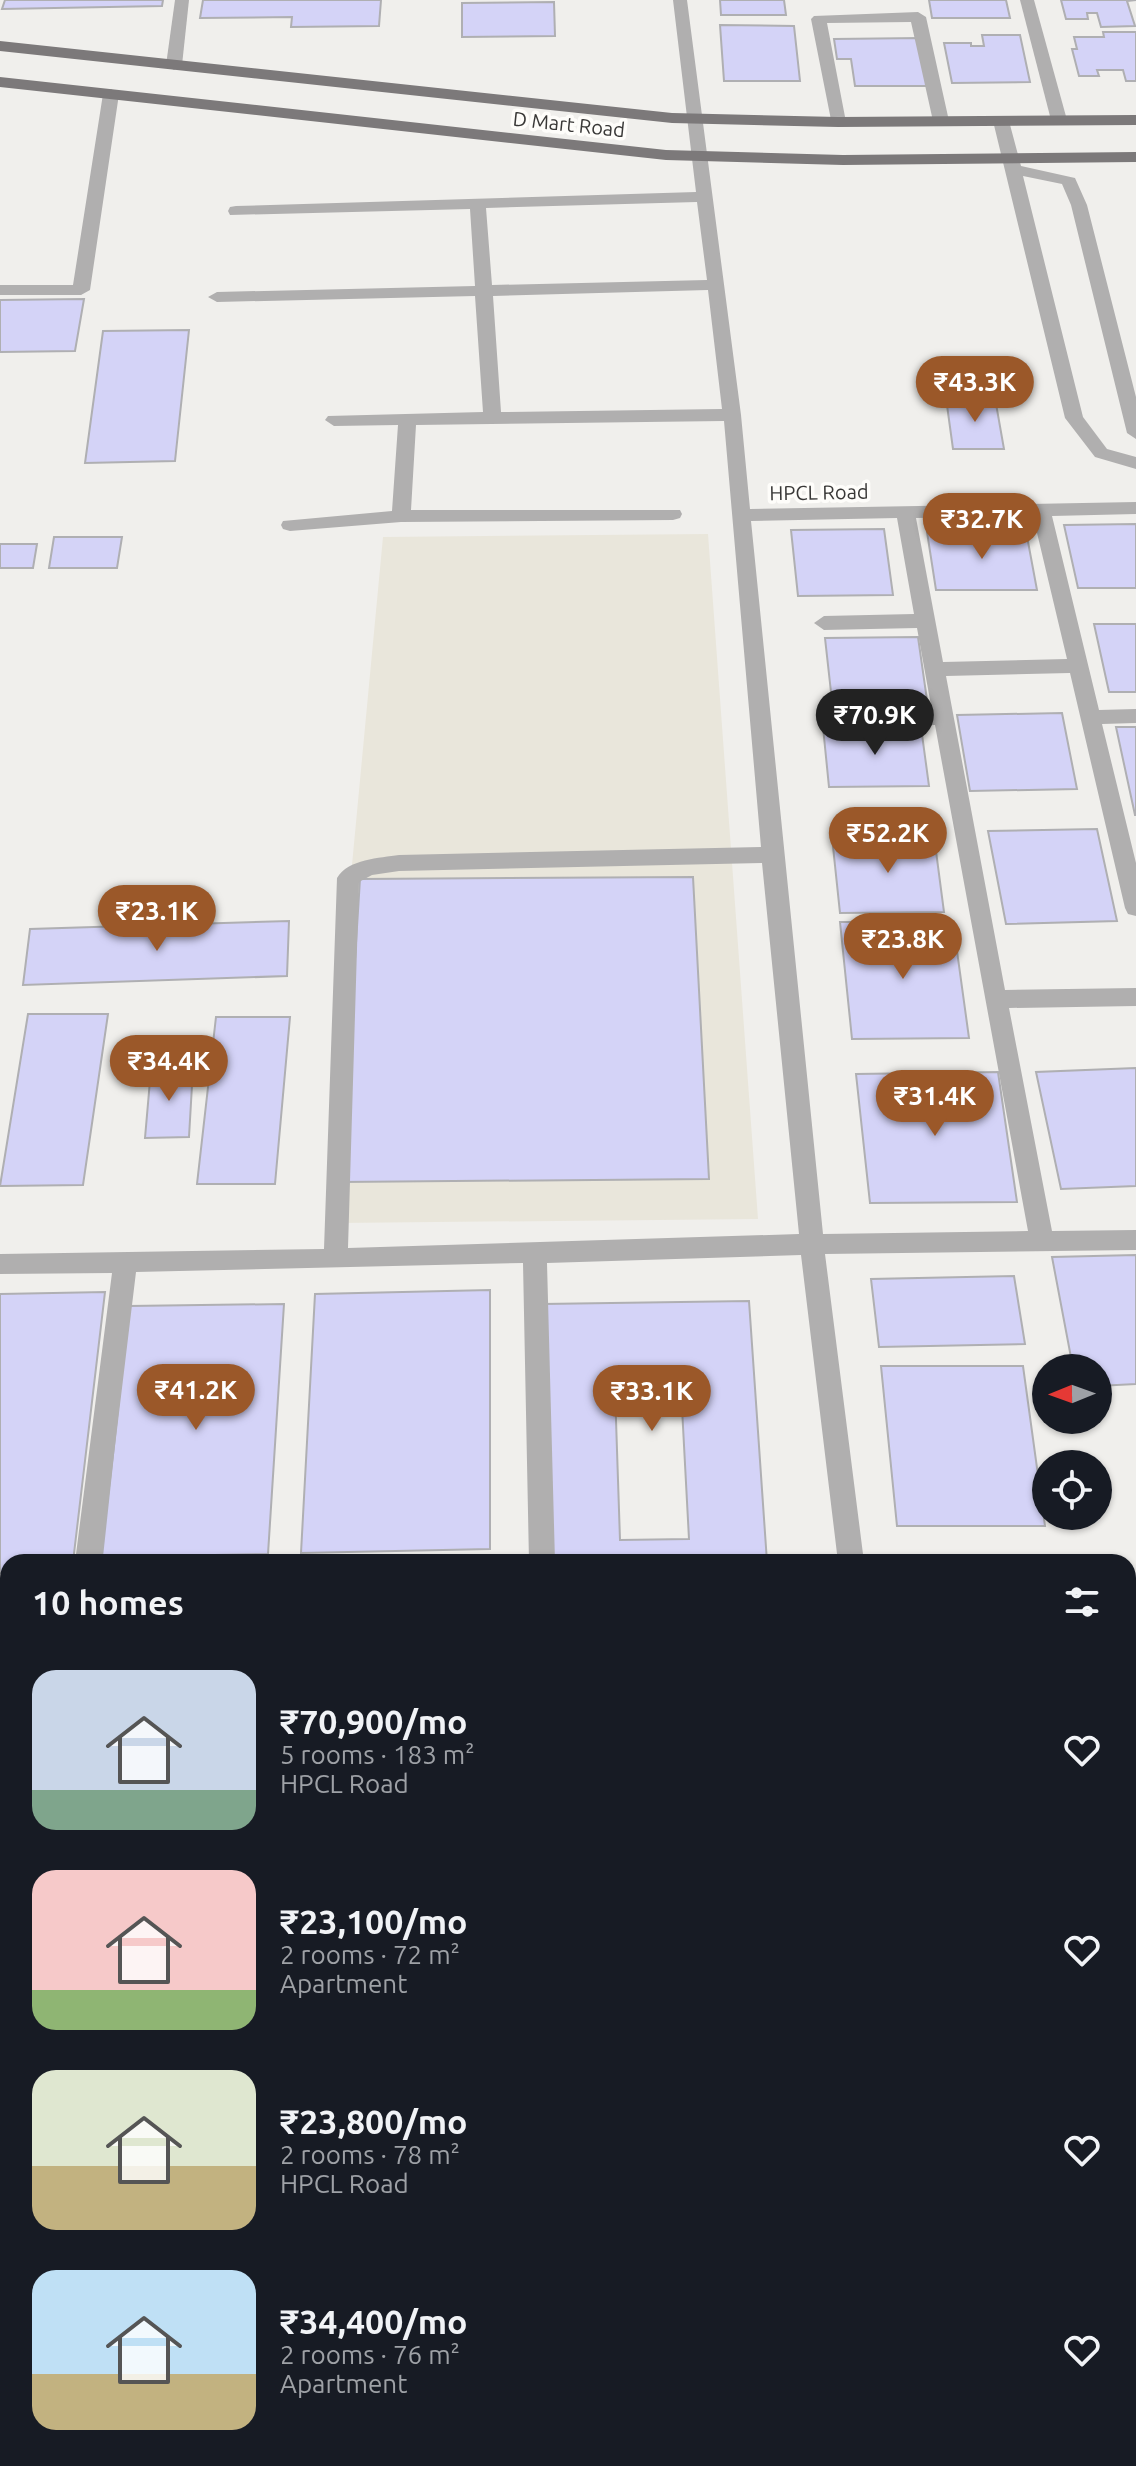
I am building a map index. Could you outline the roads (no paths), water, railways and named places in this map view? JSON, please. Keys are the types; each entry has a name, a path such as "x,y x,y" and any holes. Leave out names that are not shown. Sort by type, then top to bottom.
{"main road":[{"name":"D Mart Road","path":"0,46 584,111 695,119 838,122 1136,120"},
{"name":"D Mart Road","path":"0,82 573,147 699,156 1010,164 1136,157"}],"street":[{"path":"174,65 182,0"},
{"path":"680,0 743,515 772,855 812,1244 850,1554"},
{"path":"1027,0 1059,120"},
{"path":"838,122 819,19 918,17 941,121"},
{"path":"0,290 81,290 111,94"},
{"path":"1001,121 1074,418 1101,453 1136,463"},
{"path":"1010,164 1069,181 1079,205 1136,433"},
{"path":"236,211 703,197"},
{"path":"478,205 492,417"},
{"path":"217,297 716,285"},
{"path":"334,420 732,415"},
{"path":"401,516 407,418"},
{"name":"HPCL Road","path":"743,515 1136,508"},
{"path":"1041,510 1136,908"},
{"path":"905,512 1042,1243"},
{"path":"290,525 401,516 673,514"},
{"path":"824,623 925,621"},
{"path":"934,669 1079,666"},
{"path":"1089,717 1136,716"},
{"path":"840,719 943,718"},
{"path":"336,1259 348,878 368,868 399,863 772,855"},
{"path":"996,999 1136,997"},
{"path":"0,1264 336,1259 812,1244 1136,1240"},
{"path":"535,1254 542,1554"},
{"path":"89,1554 125,1263"}]}
